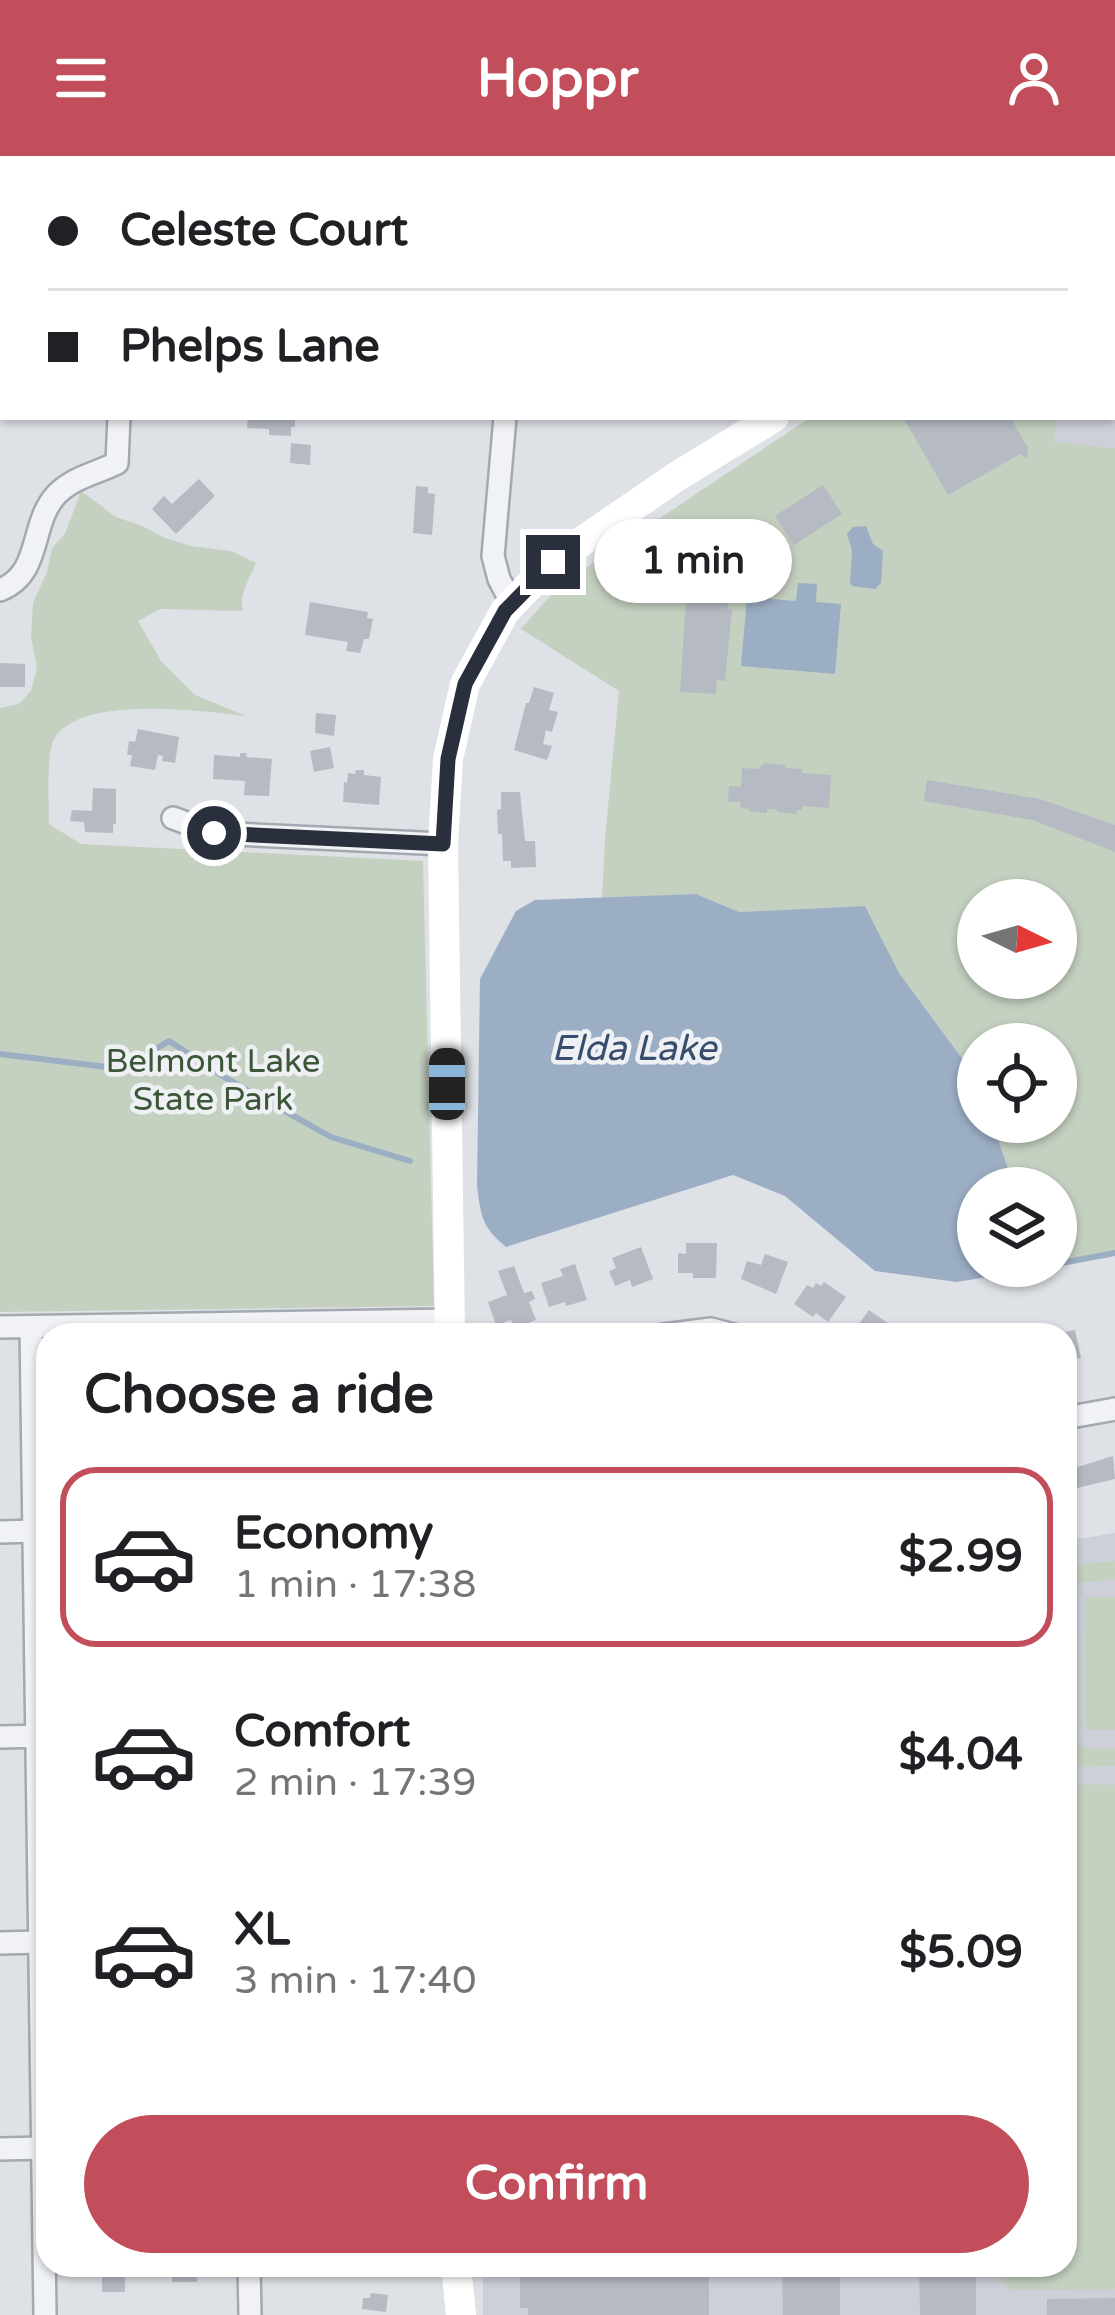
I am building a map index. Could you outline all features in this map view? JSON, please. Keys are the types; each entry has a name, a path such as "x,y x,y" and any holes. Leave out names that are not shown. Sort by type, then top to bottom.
{"street":[{"path":"0,590 14,585 31,563 53,498 72,481 117,463 119,420"},
{"path":"505,420 494,556 512,604"},
{"path":"450,1323 443,844 448,759 465,684 505,611 553,562 676,477 732,430 764,420"},
{"path":"173,818 214,833 443,844"},
{"path":"0,1327 36,1327"},
{"path":"31,1327 36,1583"},
{"path":"1077,1416 1115,1409"},
{"path":"0,1532 34,1532"},
{"path":"0,1737 36,1736"},
{"path":"0,1943 36,1942"},
{"path":"0,2149 36,2148"},
{"path":"45,2277 45,2315"},
{"path":"249,2277 250,2315"},
{"path":"457,2277 460,2315"}],"shaded area":[{"path":"1057,420 1115,420 1115,448 1054,442"},
{"path":"1115,1533 1115,2315 483,2315 483,2277 1077,2277 1077,1539"}],"green space":[{"path":"807,420 1057,420 1054,442 1115,448 1115,1255 1077,1261 1077,1167 1007,1167 999,1143 1077,1143 1077,1023 957,1023 957,1052 899,973 865,906 739,912 696,894 602,898 619,691 521,629 575,575"},
{"name":"Belmont Lake State Park","path":"81,491 116,517 165,538 231,551 256,563 243,593 243,611 160,609 138,621 161,661 195,695 246,716 143,709 88,716 68,725 51,746 49,824 81,844 423,861 434,1306 0,1312 0,708 19,704 31,691 37,668 31,637 33,603 52,548 65,534"},
{"path":"1115,1561 1115,1579 1078,1583 1079,1745 1115,1748 1115,1766 1077,1767 1077,1564"},
{"path":"1085,1597 1115,1597 1115,1730 1086,1730"},
{"path":"1077,1784 1115,1785 1115,2289 1012,2290 1003,2277 1077,2277"}],"water":[{"path":"866,526 873,544 883,551 881,583 875,589 852,586 850,581 852,551 847,534 853,527"},
{"path":"798,583 817,584 816,602 841,604 835,674 741,666 747,597 796,601"},
{"name":"Elda Lake","path":"696,894 739,912 865,906 899,973 957,1052 957,1143 999,1143 1007,1167 957,1167 957,1282 875,1271 785,1196 733,1175 506,1247 487,1227 477,1186 480,979 516,911 535,900"}],"building":[{"path":"248,420 295,420 291,436 247,428"},
{"path":"905,420 1012,420 1028,448 1027,458 1020,454 948,495"},
{"path":"291,443 311,445 310,465 290,463"},
{"path":"199,479 215,496 176,534 152,509 164,496 172,504"},
{"path":"823,485 842,514 794,545 775,516"},
{"path":"416,486 428,487 428,493 435,494 432,535 413,533"},
{"path":"757,524 779,557 726,590 727,610 732,609 725,681 717,680 716,694 680,692 687,586 698,587 696,575 706,568 699,559 714,549 717,553"},
{"path":"310,602 368,612 367,618 373,619 360,653 346,651 348,642 305,635"},
{"path":"0,663 25,664 25,687 0,687"},
{"path":"534,687 554,693 549,710 558,712 552,732 546,730 543,744 552,746 547,760 514,750"},
{"path":"316,713 336,715 334,736 315,733"},
{"path":"138,729 179,737 175,763 162,761 163,756 158,755 155,770 130,766 129,741 135,742"},
{"path":"330,747 334,768 314,772 310,751"},
{"path":"240,753 272,759 269,796 244,795 245,781 213,779 214,755 240,757"},
{"path":"765,763 831,775 829,808 802,806 796,814 777,809 767,809 767,813 728,802 729,786 741,787 742,768 758,769"},
{"path":"356,770 381,777 379,805 343,802 344,782"},
{"path":"927,780 1040,799 1115,825 1115,852 1033,820 924,801"},
{"path":"93,788 116,789 113,833 85,832 84,822 70,821 72,810 92,811"},
{"path":"501,792 520,792 525,841 535,841 536,867 511,868 511,861 503,861 497,810 501,809"},
{"path":"686,1243 717,1243 716,1278 678,1273 678,1253 686,1254"},
{"path":"641,1247 653,1279 632,1287 630,1280 615,1286 609,1271 616,1268 612,1258"},
{"path":"765,1254 788,1262 776,1294 741,1279 747,1261 761,1265"},
{"path":"575,1264 587,1300 549,1307 541,1283 563,1276 560,1269"},
{"path":"514,1266 524,1293 532,1291 535,1299 529,1302 536,1320 495,1323 488,1302 507,1295 498,1271"},
{"path":"824,1282 846,1297 828,1322 794,1304 807,1285 813,1288"},
{"path":"869,1310 888,1323 860,1323"},
{"path":"1113,1456 1115,1479 1077,1488 1077,1467"},
{"path":"102,2277 125,2277 125,2292 102,2292"},
{"path":"172,2277 197,2277 197,2282 172,2282"},
{"path":"520,2277 709,2277 709,2315 528,2315 528,2308 520,2308"},
{"path":"782,2277 840,2277 840,2315 783,2315"},
{"path":"919,2277 976,2277 976,2315 920,2315"},
{"path":"371,2293 388,2295 386,2312 362,2309 363,2298 370,2298"},
{"path":"1115,2298 1115,2315 1047,2315 1047,2299"}],"waterway":[{"path":"0,1054 123,1069 169,1041 331,1137 410,1161"},
{"path":"1077,1260 1115,1253"}],"route":[{"path":"214,833 443,844 448,759 465,684 505,611 553,562"}]}
